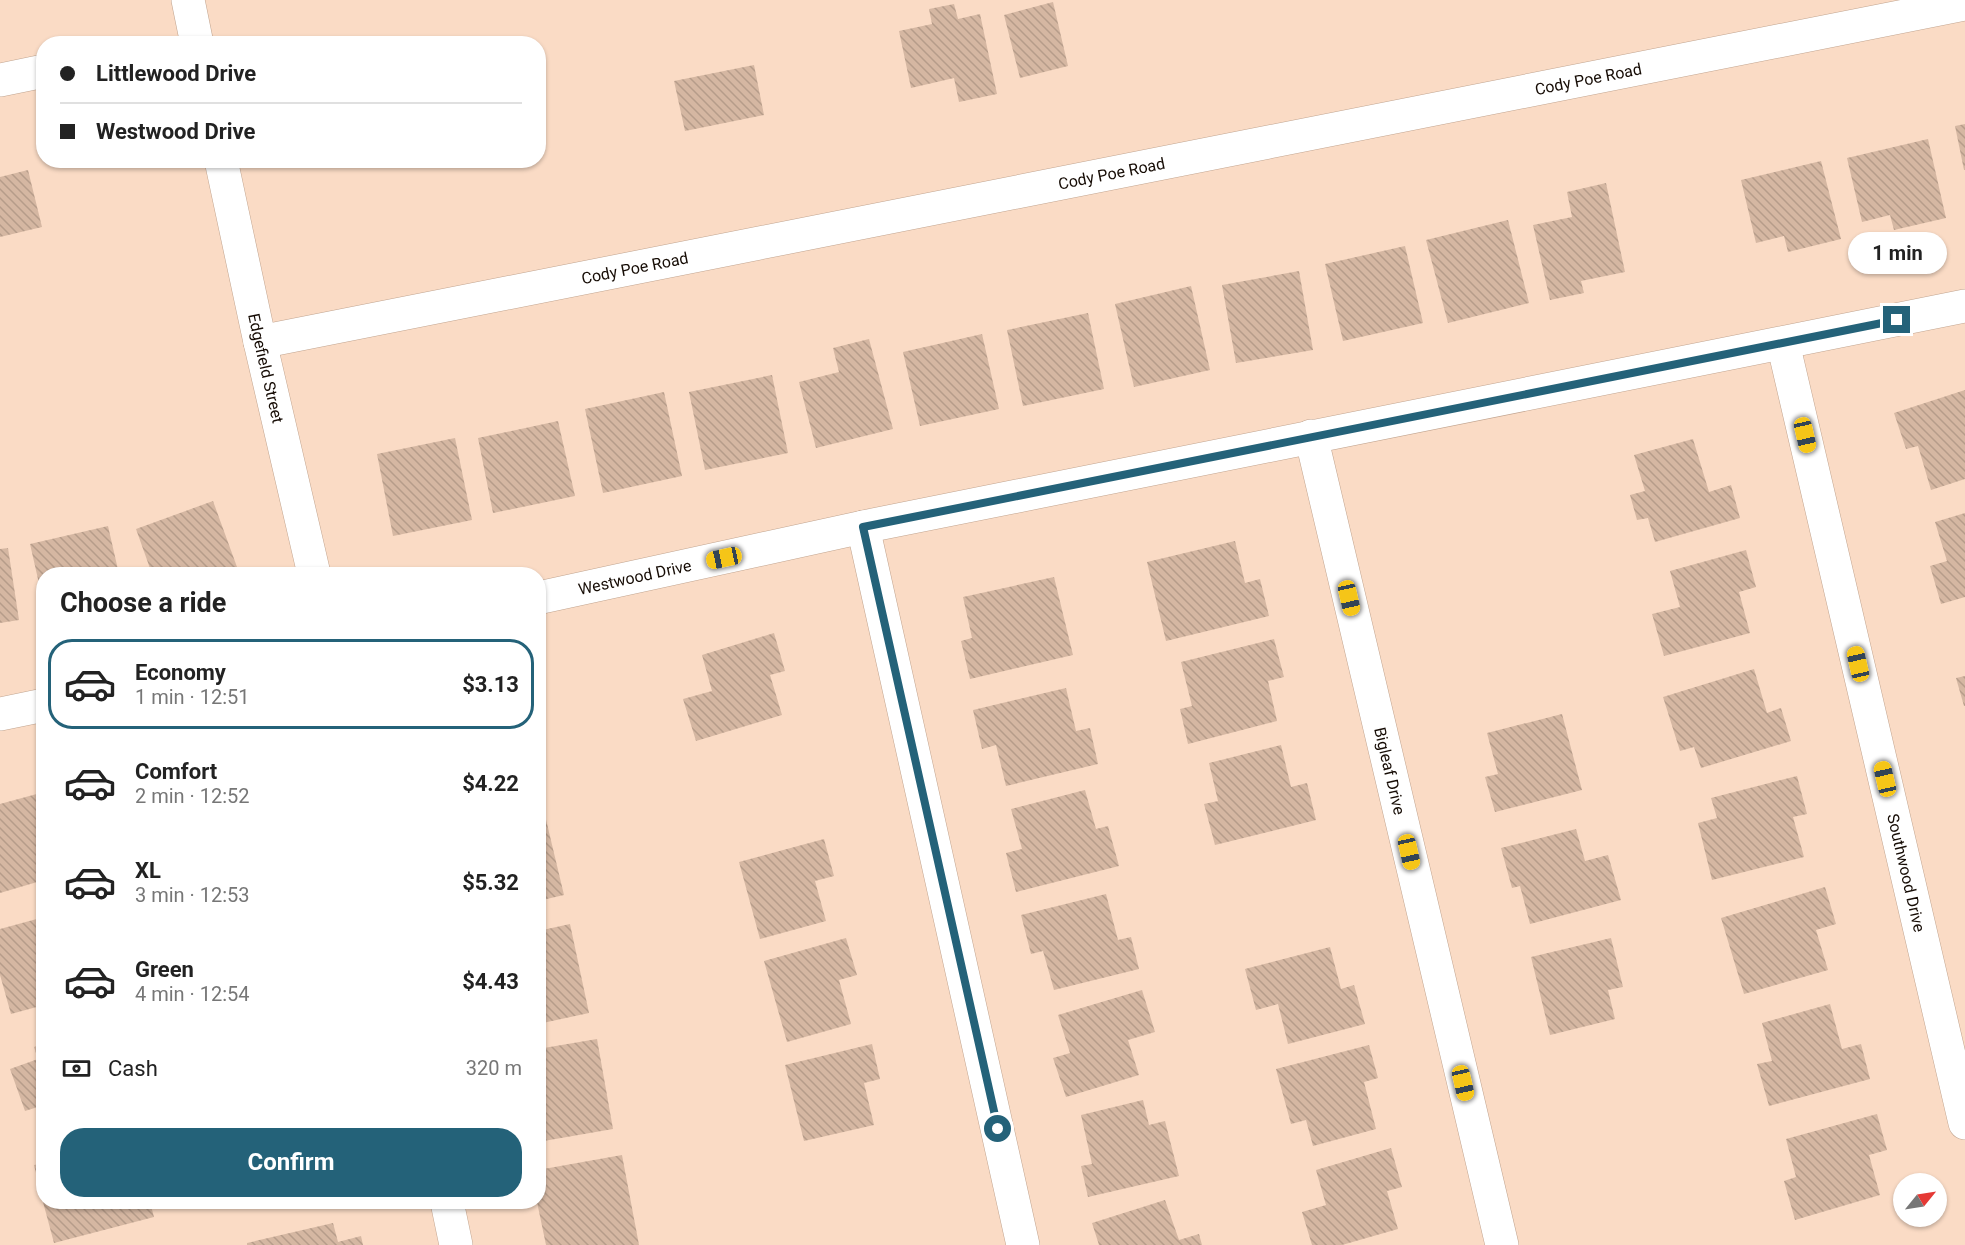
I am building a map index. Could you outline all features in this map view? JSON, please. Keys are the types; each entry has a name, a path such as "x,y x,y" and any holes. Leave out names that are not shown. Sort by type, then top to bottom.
{"street":[{"path":"188,0 193,36"},
{"name":"Cody Poe Road","path":"260,342 1965,4"},
{"path":"0,80 36,73"},
{"name":"Edgefield Street","path":"223,168 312,567"},
{"name":"Westwood Drive","path":"546,596 863,527 1965,306"},
{"name":"Southwood Drive","path":"1784,343 1965,1123"},
{"name":"Bigleaf Drive","path":"1311,436 1502,1245"},
{"path":"863,527 1023,1245"},
{"path":"0,714 36,707"},
{"path":"448,1209 456,1245"}],"building":[{"path":"1053,2 1068,66 1020,78 1004,15"},
{"path":"954,4 958,19 980,14 997,94 959,102 954,78 911,88 899,31 932,24 929,9"},
{"path":"754,65 764,115 685,131 674,81"},
{"path":"1965,124 1965,170 1964,170 1955,126"},
{"path":"1928,139 1946,218 1894,230 1890,215 1862,222 1847,158"},
{"path":"1821,161 1841,239 1788,252 1784,236 1756,243 1741,180"},
{"path":"28,170 42,227 0,237 0,177"},
{"path":"1606,183 1625,272 1581,281 1584,293 1550,300 1533,225 1572,217 1567,192"},
{"path":"1508,220 1529,303 1448,323 1426,240"},
{"path":"1405,246 1423,323 1343,341 1325,264"},
{"path":"1299,271 1313,350 1236,363 1222,285"},
{"path":"1191,286 1210,370 1134,387 1115,304"},
{"path":"1088,313 1104,389 1023,406 1007,330"},
{"path":"982,334 999,409 920,426 903,352"},
{"path":"869,339 893,429 816,448 799,382 839,372 833,348"},
{"path":"772,375 788,453 705,470 689,392"},
{"path":"1965,390 1965,479 1931,490 1918,446 1906,449 1894,413"},
{"path":"664,392 682,476 603,493 585,409"},
{"path":"558,421 575,496 493,513 478,438"},
{"path":"455,438 472,520 393,536 377,454"},
{"path":"1693,439 1709,492 1731,485 1740,518 1655,542 1648,518 1637,520 1630,495 1645,491 1634,455"},
{"path":"213,501 237,567 150,567 136,529"},
{"path":"1965,513 1965,597 1941,604 1930,566 1947,561 1935,522"},
{"path":"108,526 117,567 36,567 36,570 30,544"},
{"path":"1235,541 1245,583 1260,579 1269,616 1166,641 1147,562"},
{"path":"8,548 19,620 0,623 0,549"},
{"path":"1746,550 1756,587 1739,592 1750,633 1664,656 1652,614 1680,607 1670,571"},
{"path":"1054,577 1073,655 970,679 961,641 972,638 963,597"},
{"path":"774,633 785,671 770,675 782,715 696,741 683,699 712,691 702,655"},
{"path":"1274,639 1284,677 1268,681 1277,721 1188,744 1180,709 1192,706 1181,662"},
{"path":"1754,669 1767,713 1781,708 1791,741 1701,768 1694,747 1680,751 1663,697"},
{"path":"1965,676 1965,706 1964,706 1956,678"},
{"path":"1066,688 1076,731 1090,728 1098,764 1006,786 996,745 982,749 973,710"},
{"path":"1562,714 1582,790 1495,812 1485,777 1498,774 1487,733"},
{"path":"1281,745 1291,787 1307,783 1316,820 1215,845 1204,804 1218,801 1209,763"},
{"path":"1797,776 1807,814 1793,817 1804,857 1712,880 1698,823 1717,818 1711,798"},
{"path":"1085,790 1096,829 1108,826 1119,866 1016,892 1006,853 1022,849 1011,809"},
{"path":"36,794 36,882 0,893 0,804"},
{"path":"546,820 564,895 546,899"},
{"path":"1576,829 1585,861 1608,855 1621,900 1530,924 1520,886 1512,888 1501,848"},
{"path":"824,839 834,876 815,881 826,921 760,939 739,862"},
{"path":"1825,887 1836,924 1816,930 1828,970 1744,994 1721,918"},
{"path":"1106,894 1118,940 1131,937 1139,969 1054,990 1043,951 1031,954 1021,915"},
{"path":"36,919 36,1007 11,1014 0,975 0,929"},
{"path":"570,924 589,1013 546,1022 546,929"},
{"path":"846,938 857,975 839,980 851,1024 787,1042 764,961"},
{"path":"1611,938 1623,987 1608,990 1615,1019 1550,1035 1531,957"},
{"path":"1330,947 1341,989 1354,985 1365,1024 1288,1044 1278,1004 1256,1010 1245,969"},
{"path":"1142,990 1155,1032 1128,1040 1139,1075 1066,1097 1053,1058 1070,1053 1058,1015"},
{"path":"1830,1004 1842,1049 1861,1044 1870,1079 1769,1106 1757,1064 1772,1061 1762,1023"},
{"path":"597,1039 613,1129 546,1141 546,1048"},
{"path":"872,1044 880,1079 864,1083 874,1125 804,1141 785,1065"},
{"path":"1369,1045 1378,1078 1364,1082 1376,1129 1313,1146 1306,1120 1291,1124 1276,1069"},
{"path":"36,1060 36,1108 25,1111 10,1069"},
{"path":"1143,1100 1149,1125 1165,1121 1179,1176 1088,1197 1081,1166 1092,1164 1081,1115"},
{"path":"1877,1114 1887,1150 1869,1155 1880,1195 1795,1220 1784,1181 1796,1177 1786,1139"},
{"path":"1391,1148 1402,1187 1387,1191 1398,1229 1342,1245 1312,1245 1302,1212 1326,1205 1316,1170"},
{"path":"622,1155 639,1245 546,1245 538,1209 546,1209 546,1169"},
{"path":"1165,1200 1179,1240 1199,1234 1202,1245 1099,1245 1092,1223"},
{"path":"45,1209 152,1209 154,1217 54,1243"},
{"path":"333,1223 338,1242 361,1236 363,1245 247,1245 247,1243"}],"route":[{"path":"998,1129 863,527 1897,320"}]}
